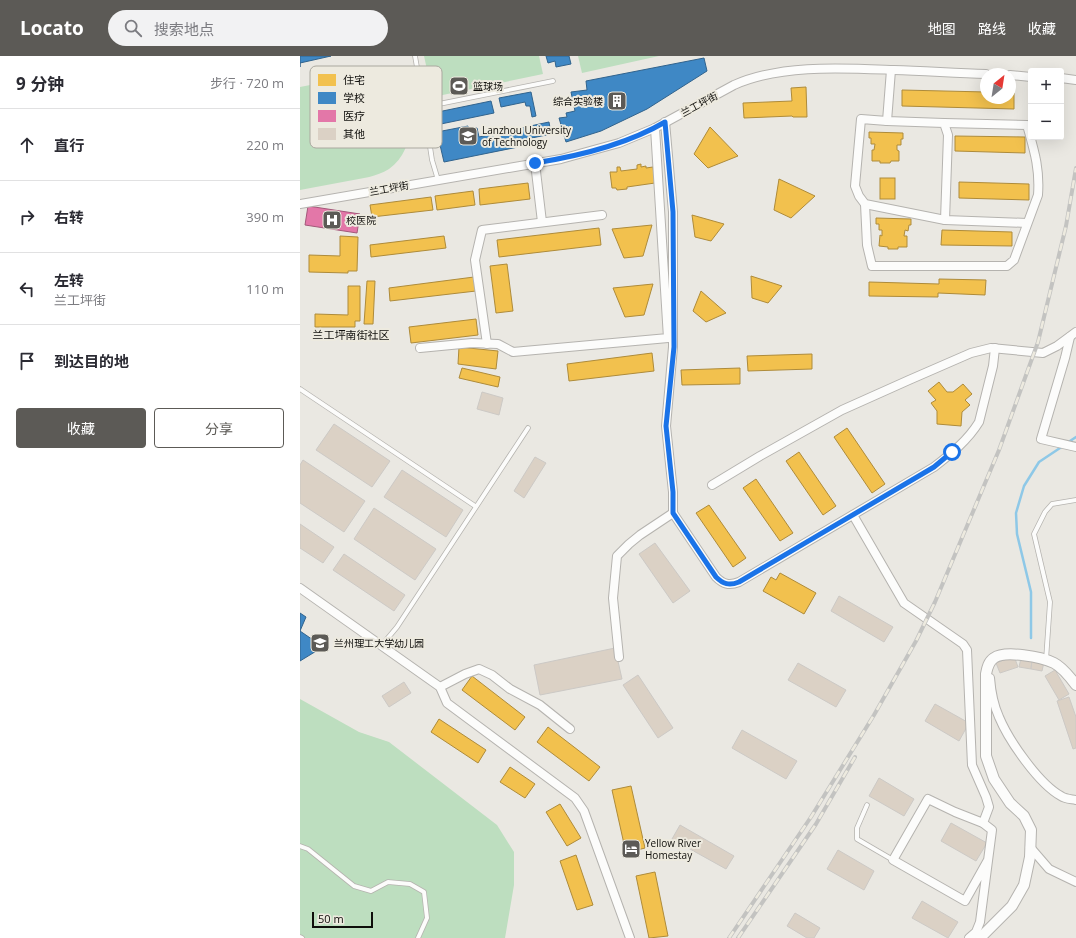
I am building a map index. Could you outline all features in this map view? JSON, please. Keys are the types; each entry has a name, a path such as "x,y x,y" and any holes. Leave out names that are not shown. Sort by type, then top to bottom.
{"street":[{"name":"兰工坪街","path":"300,204 561,159 619,143 654,128 734,85 761,75 822,68 980,74"},
{"path":"887,121 891,70"},
{"path":"1016,75 1028,76"},
{"path":"1064,78 1076,80"},
{"path":"861,119 887,121 1027,125 1038,160 1038,195 1014,260 1007,266 872,266 867,245 865,204 855,186 861,119"},
{"path":"665,122 673,212 674,347 666,426 673,492 673,513 716,577 721,582 731,585 739,582 934,467 952,452 974,430 979,422 993,366 995,348"},
{"path":"944,123 948,135 946,220"},
{"path":"420,348 472,343 498,344 513,352 668,338 654,128"},
{"path":"535,163 542,222"},
{"path":"865,204 946,220 1027,223"},
{"path":"487,344 475,260 482,230 602,215"},
{"path":"712,484 842,410 971,353 995,348 1043,353 1057,346 1073,335"},
{"path":"1073,335 1041,439 1074,447"},
{"path":"619,657 613,598 617,556 640,535 673,513"},
{"path":"853,516 904,603 963,644 967,650 972,765 986,797 989,808 983,824"},
{"path":"300,588 440,687 447,703 575,798 584,811 630,938"},
{"path":"980,938 1012,906 1024,885 1031,830 1024,816 1010,803 994,779 986,756 986,674 988,664 994,658 1013,654 1046,660 1055,663 1076,685"},
{"path":"988,664 991,689 998,717 1014,746 1048,787 1063,797 1076,800"},
{"path":"440,687 464,674 479,669 492,675 510,689 540,705 570,729"},
{"path":"969,938 976,932 980,922 992,830 983,824 928,799 893,860 965,901 988,860"},
{"path":"1030,847 1049,869 1076,882"}],"lane":[{"path":"415,56 417,66"},
{"path":"442,103 553,81"},
{"path":"430,148 438,180"},
{"path":"300,389 475,506"},
{"path":"382,645 397,627 475,506 528,428"},
{"path":"1046,660 1050,602 1034,534 1045,512 1052,504 1076,500"},
{"path":"867,805 857,828 858,839 893,860"},
{"path":"300,846 308,848 354,886 371,891 388,882 410,884 424,892 427,918 418,938"}],"green space":[{"name":"篮球场","path":"424,56 539,56 543,74 442,95 442,66 426,66"},
{"path":"578,56 659,56 582,73"},
{"path":"310,85 310,148 405,148 399,160 389,169 374,176 300,190 300,87"},
{"path":"300,699 359,732 389,742 497,825 514,852 514,885 505,938 300,938"}],"building: 住宅":[{"path":"806,87 807,117 792,116 744,118 743,103 792,101 791,88"},
{"path":"902,90 980,92 980,104 1014,104 1014,109 902,106"},
{"path":"710,127 738,156 708,168 694,154"},
{"path":"869,132 903,133 901,145 897,145 897,150 899,151 899,161 880,163 880,161 872,161 872,150 874,150 875,144 871,144"},
{"path":"955,136 1025,137 1025,153 955,151"},
{"path":"641,164 641,167 653,167 655,183 627,187 627,189 617,190 616,188 612,188 610,172 617,172 617,167 620,167 621,171 637,169 637,165"},
{"path":"880,178 895,178 895,199 880,199"},
{"path":"779,179 815,196 791,218 774,210"},
{"path":"959,182 1029,184 1029,200 959,198"},
{"path":"528,183 530,199 480,205 479,189"},
{"path":"473,191 475,205 437,210 435,196"},
{"path":"431,197 433,210 372,217 370,205"},
{"path":"692,215 724,224 711,241 695,237"},
{"path":"876,218 911,219 911,225 909,225 908,231 905,230 904,236 907,236 907,247 888,249 888,247 879,246 882,230 879,230 879,224 876,224"},
{"path":"652,225 643,256 624,258 612,229"},
{"path":"599,228 601,245 499,257 497,240"},
{"path":"942,230 1012,232 1012,246 941,245"},
{"path":"340,236 358,237 357,271 348,271 348,273 309,272 309,255 340,256"},
{"path":"444,236 446,248 371,257 370,245"},
{"path":"507,264 513,311 496,313 490,266"},
{"path":"751,276 782,286 768,303 752,298"},
{"path":"474,277 476,291 390,301 389,288"},
{"path":"939,279 986,280 985,295 938,293 938,297 869,296 869,282 939,284"},
{"path":"367,281 375,281 373,324 364,324"},
{"path":"653,284 644,315 625,317 613,288"},
{"path":"348,286 360,286 360,321 355,321 355,327 315,327 315,314 348,315"},
{"path":"701,291 726,313 706,322 693,311"},
{"path":"476,319 478,335 411,343 409,327"},
{"path":"459,347 498,351 496,369 458,364"},
{"path":"652,353 654,371 569,381 567,364"},
{"path":"812,354 812,369 748,371 747,356"},
{"path":"462,368 500,377 498,387 459,378"},
{"path":"740,368 740,384 682,385 681,370"},
{"path":"939,382 947,392 953,392 963,384 972,394 965,400 970,405 962,412 961,426 937,424 937,411 931,403 936,400 928,391"},
{"path":"847,428 885,484 872,493 834,437"},
{"path":"799,452 836,506 823,515 786,461"},
{"path":"756,479 793,533 780,541 743,488"},
{"path":"709,505 746,558 733,567 696,513"},
{"path":"780,573 816,593 804,614 763,591 771,577 776,580"},
{"path":"472,676 525,717 515,730 462,690"},
{"path":"439,719 486,750 478,763 431,732"},
{"path":"548,727 600,767 589,781 537,742"},
{"path":"510,767 535,784 525,798 500,782"},
{"path":"631,786 645,848 626,853 612,790"},
{"path":"560,804 581,838 567,846 546,812"},
{"path":"576,855 593,905 577,910 560,861"},
{"path":"655,872 668,936 649,938 636,876"}],"building: 学校":[{"path":"300,56 331,56 300,63"},
{"path":"546,56 569,56 571,64 556,67 555,61 548,63"},
{"name":"综合实验楼","path":"704,58 707,71 647,109 601,131 566,142 559,118 567,117 566,113 575,111 571,92 587,90 586,81"},
{"path":"531,92 536,116 532,117 530,106 526,106 525,102 501,107 499,98"},
{"path":"491,101 494,113 442,124 442,111"},
{"path":"549,122 551,134 527,139 528,145 444,162 441,148 442,148 442,131 468,126 469,130 477,128 479,137"},
{"path":"300,613 306,617 300,631"},
{"path":"300,631 319,644 320,647 318,650 300,661"}],"building: 医疗":[{"name":"校医院","path":"308,206 360,214 357,233 305,225"}],"building: 其他":[{"path":"482,392 503,398 499,415 477,409"},
{"path":"334,424 390,461 372,487 316,450"},
{"path":"535,457 546,463 524,498 514,491"},
{"path":"303,460 365,501 344,532 300,503 300,465"},
{"path":"402,470 463,510 446,537 384,497"},
{"path":"374,508 436,549 415,580 354,539"},
{"path":"300,524 334,547 323,563 300,548"},
{"path":"655,543 690,591 673,603 639,554"},
{"path":"344,554 405,595 394,611 333,570"},
{"path":"839,596 893,627 884,642 831,611"},
{"path":"615,648 622,679 540,695 534,665"},
{"path":"1014,656 1018,667 1000,673 996,663"},
{"path":"1021,658 1032,660 1031,669 1019,667"},
{"path":"1032,660 1044,662 1042,671 1031,669"},
{"path":"798,663 846,690 836,707 788,680"},
{"path":"1055,670 1069,694 1059,700 1045,676"},
{"path":"638,675 673,728 658,738 623,685"},
{"path":"404,682 411,693 389,707 382,696"},
{"path":"1069,697 1076,717 1076,748 1073,749 1057,701"},
{"path":"935,704 969,723 959,741 925,721"},
{"path":"742,730 797,761 786,779 732,748"},
{"path":"879,778 914,799 904,816 869,796"},
{"path":"951,823 987,843 976,861 941,841"},
{"path":"680,825 734,856 726,869 672,839"},
{"path":"838,850 874,871 864,890 827,869"},
{"path":"922,901 958,922 948,938 912,918"},
{"path":"795,913 820,928 814,938 807,938 787,926"}],"waterway":[{"path":"1067,443 1076,437"},
{"path":"1031,638 1031,592 1017,534 1016,513 1024,486 1039,462 1063,446"}],"railway":[{"path":"729,938 811,817 874,715 916,641 935,602 999,450 1038,342 1066,226 1076,168"},
{"path":"738,938 816,824 855,757"}],"place":[{"name":"篮球场","path":"459,86"},
{"name":"综合实验楼","path":"617,101"},
{"name":"Lanzhou University of Technology","path":"468,136"},
{"name":"校医院","path":"332,220"},
{"name":"兰州理工大学幼儿园","path":"320,643"},
{"name":"Yellow River Homestay","path":"631,849"}],"district":[{"name":"兰工坪南街社区","path":"351,335"}],"route":[{"path":"535,163 561,159 619,143 665,122 673,212 674,347 666,426 673,492 673,513 716,577 721,582 731,585 739,582 934,467 952,452"}]}
